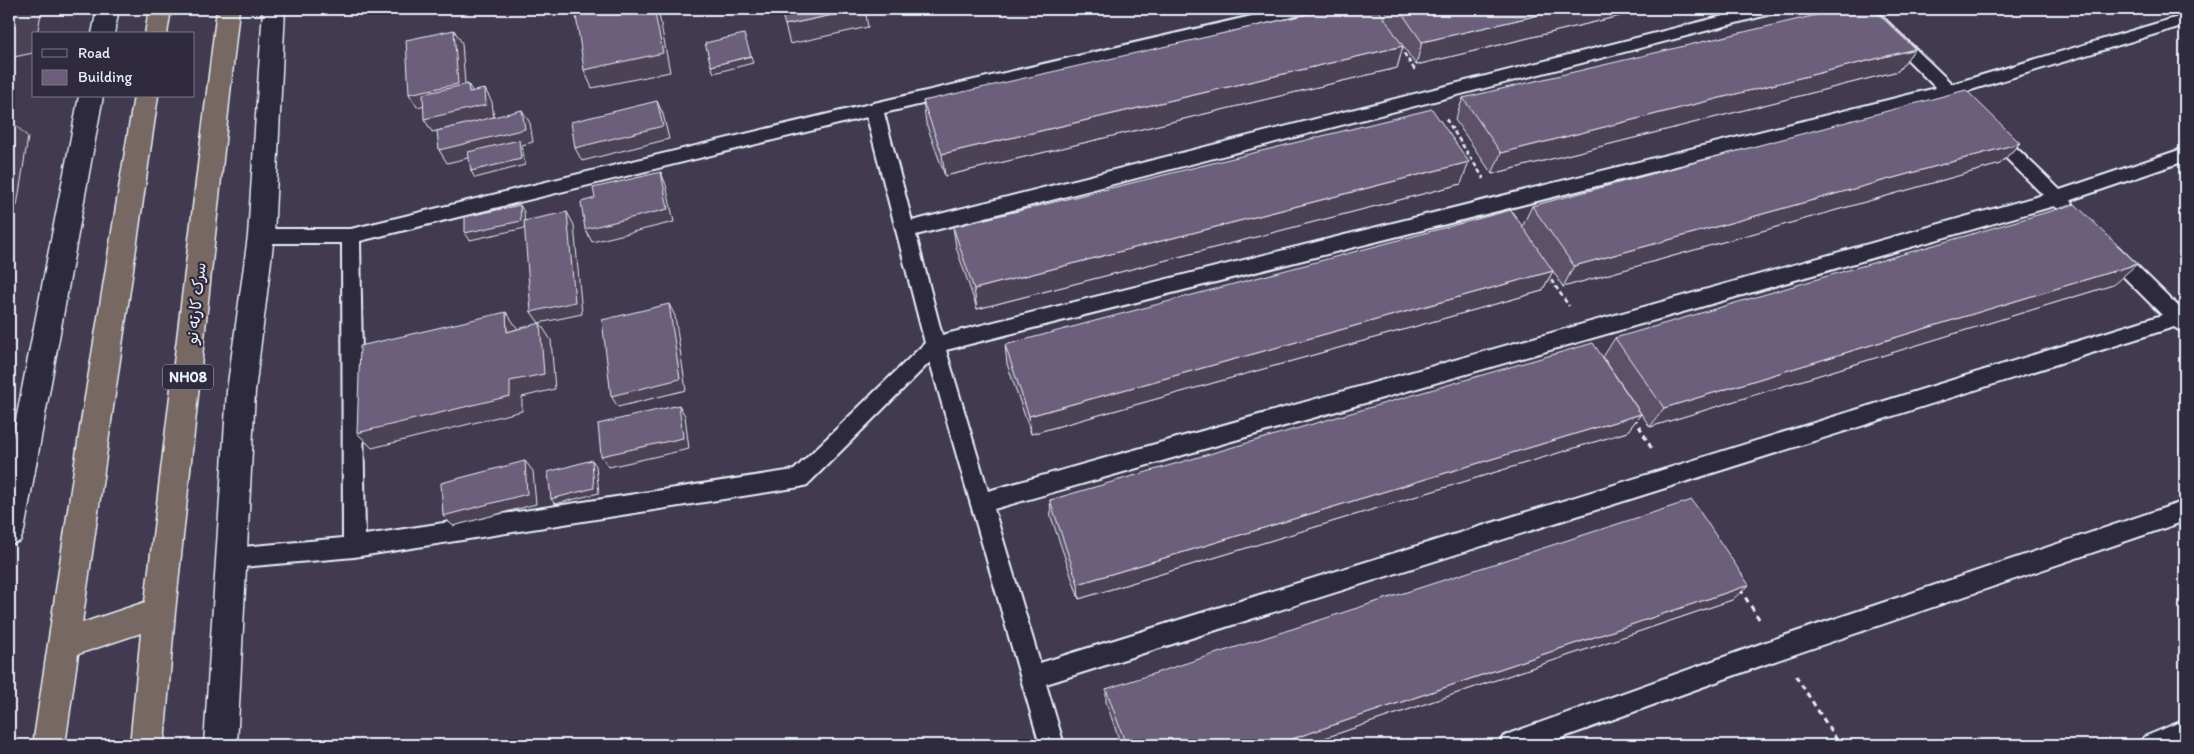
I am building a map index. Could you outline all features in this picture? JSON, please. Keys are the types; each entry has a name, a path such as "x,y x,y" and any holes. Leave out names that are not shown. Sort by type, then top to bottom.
{"highway":[{"path":"156,32 160,9"},
{"name":"سرک کارته نو","path":"147,745 159,612 186,397 228,9"},
{"path":"49,745 95,422 146,98"},
{"path":"64,644 159,612"}],"street":[{"path":"103,32 108,9"},
{"path":"220,745 240,391 261,236 274,9"},
{"path":"9,531 91,98"}],"lane":[{"path":"261,236 351,236 874,109 1304,9"},
{"path":"906,230 1771,9"},
{"path":"1866,9 2078,218"},
{"path":"231,558 354,547 800,478 935,345 1949,91 2185,20"},
{"path":"874,109 935,345 1052,745"},
{"path":"981,503 2057,198 2185,154"},
{"path":"351,236 354,547"},
{"path":"1032,677 1668,478 2183,320 2098,238"},
{"path":"1511,745 1622,703 2185,511"},
{"path":"2152,745 2185,732"}],"path":[{"path":"1396,40 1499,204"},
{"path":"1543,268 1586,331"},
{"path":"1629,409 1668,478"},
{"path":"1736,584 1840,745"}],"building":[{"path":"9,9 16,9 11,30 9,31"},
{"path":"575,9 654,9 663,53 584,70"},
{"path":"780,9 861,9 785,25"},
{"path":"1331,9 1378,9 1403,46 942,154 923,101"},
{"path":"1399,9 1565,9 1422,42"},
{"path":"1842,9 1873,9 1915,49 1501,153 1463,98"},
{"path":"454,30 458,84 409,94 406,40"},
{"path":"744,34 751,56 711,66 705,43"},
{"path":"468,84 469,92 485,89 486,105 424,119 423,94"},
{"path":"1966,90 2020,143 1574,266 1532,206"},
{"path":"657,101 663,126 575,148 571,122"},
{"path":"1432,109 1469,162 974,289 953,227"},
{"path":"522,110 525,129 439,150 437,131"},
{"path":"519,140 521,159 471,171 468,152"},
{"path":"661,172 668,209 585,229 581,202 595,198 593,188"},
{"path":"2075,204 2137,264 1664,408 1615,338"},
{"path":"520,205 521,221 465,233 465,217"},
{"path":"1511,210 1553,271 1029,416 1005,345"},
{"path":"567,212 575,302 531,312 524,221"},
{"path":"669,304 680,379 611,396 602,320"},
{"path":"506,312 507,332 540,323 544,374 510,381 510,396 357,433 360,346"},
{"path":"1593,343 1641,414 1078,584 1050,500"},
{"path":"679,405 683,438 601,456 598,424"},
{"path":"592,460 594,488 551,499 548,472"},
{"path":"525,461 527,494 443,516 441,483"},
{"path":"1692,500 1749,585 1274,745 1126,745 1106,689"}]}
